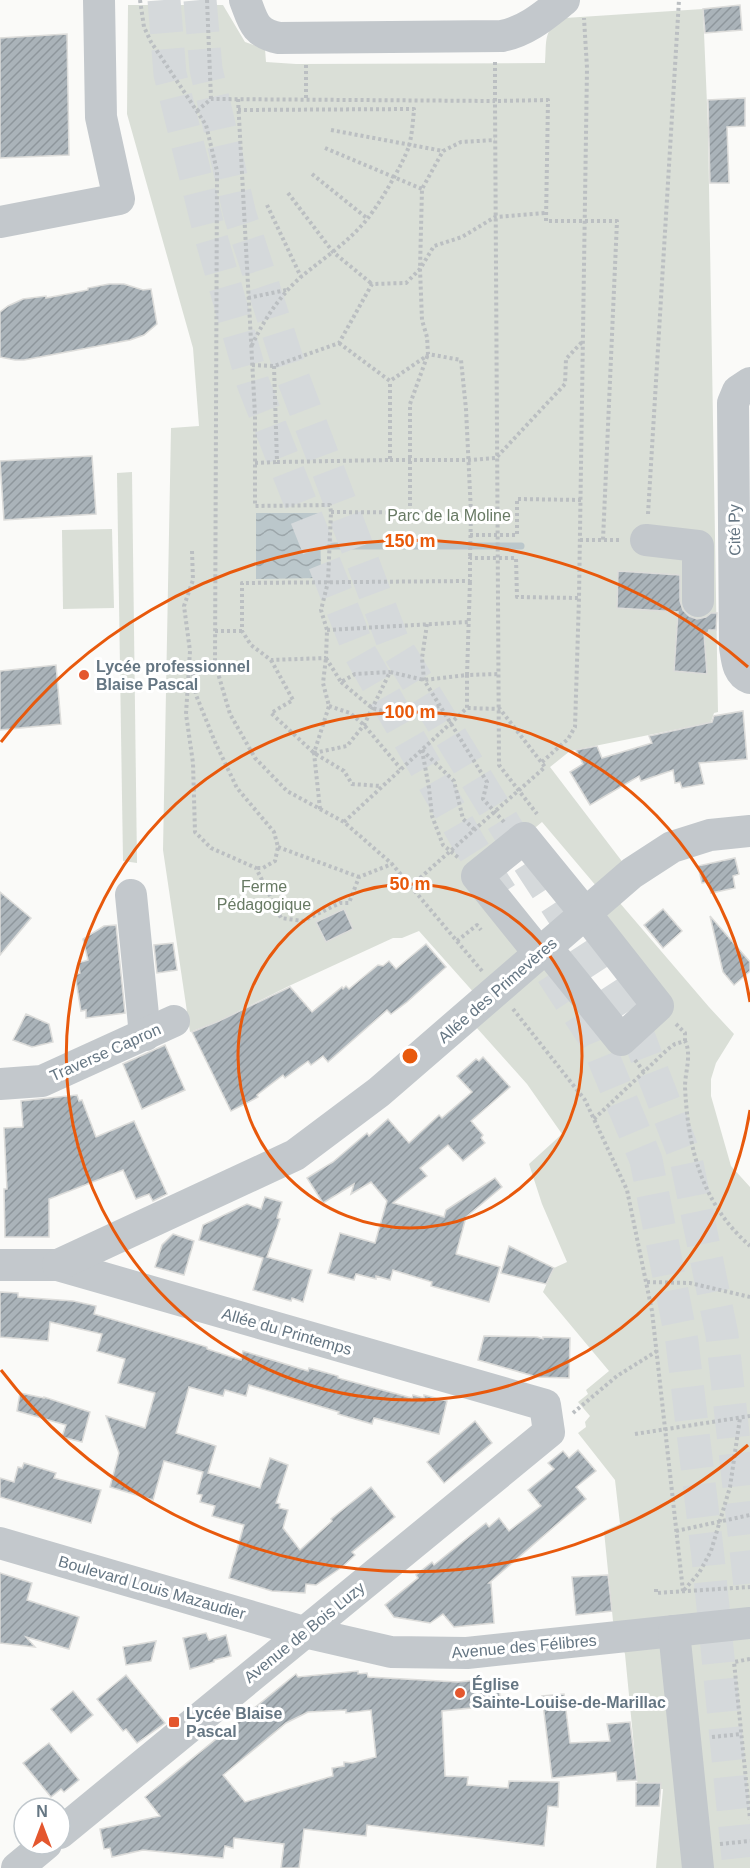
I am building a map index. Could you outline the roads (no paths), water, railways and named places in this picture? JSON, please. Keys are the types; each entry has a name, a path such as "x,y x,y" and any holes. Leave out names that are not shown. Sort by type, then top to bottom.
{"street":[{"path":"0,222 119,199 101,117 99,0"},
{"path":"245,0 258,30 267,36 279,38 495,37 516,33 573,5"},
{"name":"Cité Py","path":"750,383 738,391 733,403 735,647 739,668 746,677 750,678"},
{"path":"646,540 698,546 698,601"},
{"name":"Allée des Primevères","path":"58,1265 295,1155 379,1092 632,873 672,847 710,835 750,831"},
{"path":"524,838 585,913 658,1006 621,1040 477,876 524,838"},
{"path":"131,895 145,1035"},
{"name":"Traverse Capron","path":"0,1084 42,1081 174,1021"},
{"name":"Allée du Printemps","path":"0,1265 58,1265 544,1405 561,1423"},
{"name":"Avenue de Bois Luzy","path":"72,1823 561,1423"},
{"name":"Boulevard Louis Mazaudier","path":"0,1543 304,1632"},
{"name":"Avenue des Félibres","path":"304,1632 391,1652 467,1653 750,1623"},
{"path":"674,1631 704,1857"},
{"path":"17,1868 32,1856"},
{"path":"0,1866 7,1868"}],"water":[{"path":"256,513 320,513 321,578 256,579"}],"waterway":[{"path":"320,546 521,546"}],"tunnel":[{"path":"164,0 170,74 209,230 253,383 360,653 471,847 501,894"},
{"path":"200,0 206,69 240,215 292,375 393,642 506,827 633,1022 686,1159 722,1335 750,1586"},
{"path":"552,973 596,1040 646,1160 682,1342 708,1557 739,1868"}],"place":[{"name":"Lycée professionnel Blaise Pascal","path":"84,675"},
{"name":"Église Sainte-Louise-de-Marillac","path":"460,1693"},
{"name":"Lycée Blaise Pascal","path":"174,1722"}],"park label":[{"name":"Parc de la Moline","path":"449,515"},
{"name":"Ferme Pédagogique","path":"264,895"}]}
